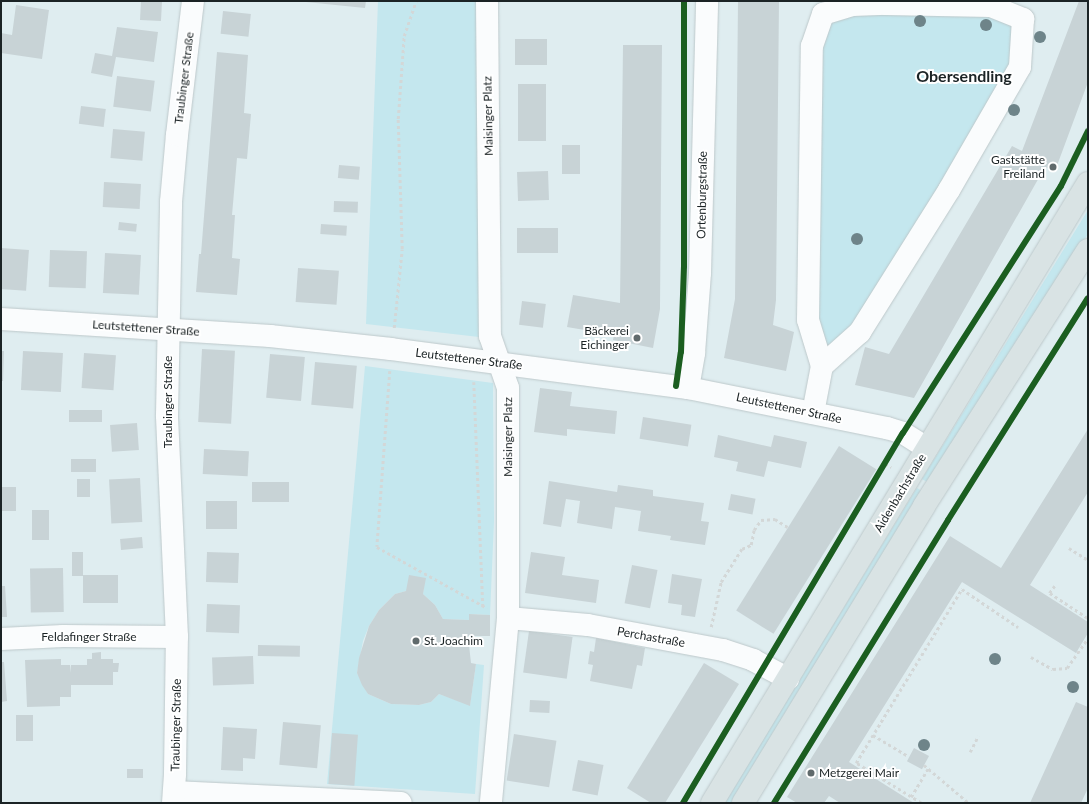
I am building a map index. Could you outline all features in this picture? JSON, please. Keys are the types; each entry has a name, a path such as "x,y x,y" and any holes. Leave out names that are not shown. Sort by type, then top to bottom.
{"main road":[{"name":"Aidenbachstraße","path":"712,803 1088,184"},
{"path":"743,803 924,506 1088,250"}],"street":[{"name":"Traubinger Straße","path":"174,797 177,637 167,415 171,202 177,135 193,1"},
{"name":"Maisinger Platz","path":"487,1 490,336 508,388 508,618 491,803"},
{"name":"Ortenburgstraße","path":"688,388 694,353 700,274 707,1"},
{"path":"813,413 822,366 808,320 812,46 823,14 852,5 886,4 991,6 1023,19 1020,67 949,190 860,332 822,366"},
{"name":"Leutstettener Straße","path":"1,319 270,336 391,349 688,388 887,428 903,433 927,448"},
{"name":"Perchastraße","path":"508,618 588,625 723,650 753,660 788,679"},
{"name":"Feldafinger Straße","path":"1,639 63,636 177,637"},
{"path":"174,797 340,793 401,803"}],"path":[{"path":"416,1 404,36 398,119 402,249 391,349 377,547 483,606 508,618"},
{"path":"474,360 483,606"},
{"path":"707,647 721,582 742,549 751,545 754,530 761,520 775,519 788,527"},
{"path":"1069,548 1088,560"},
{"path":"1055,586 1050,593 1088,618"},
{"path":"921,803 856,763 962,589 1018,627"},
{"path":"1031,657 1053,669 1067,668 1088,638"},
{"path":"468,640 480,640"},
{"path":"873,735 908,756"},
{"path":"970,752 978,736"},
{"path":"924,765 969,803"},
{"path":"911,797 928,769"}],"shaded area":[{"path":"378,1 477,1 479,337 366,324"},
{"path":"862,10 989,13 1016,25 1015,63 856,329 827,351 816,318 817,54 831,20"},
{"path":"1088,210 1088,234 927,482 922,479"},
{"path":"365,366 493,383 494,521 490,615 469,614 469,620 443,619 435,605 423,594 425,578 406,591 395,594 379,610 369,626 363,641 357,673 368,694 391,704 419,705 431,702 439,694 470,705 476,664 484,665 475,794 327,784"},
{"path":"917,488 922,491 741,789 731,803 724,803"}],"building":[{"path":"141,1 162,2 161,21 140,20"},
{"path":"296,1 366,1 365,8"},
{"path":"738,1 779,1 776,300 773,325 794,332 786,371 724,358 735,299"},
{"path":"1079,1 1088,1 1088,82 1055,171 1045,167 914,398 855,385 865,347 889,354 1012,146 1022,151"},
{"path":"16,5 49,10 42,59 1,53 1,33 12,35"},
{"path":"223,11 251,14 248,37 221,34"},
{"path":"117,27 158,32 154,62 116,57 112,77 91,73 95,53 112,56"},
{"path":"515,39 547,39 547,65 515,65"},
{"path":"623,45 662,45 660,309 653,348 613,340 614,335 567,327 573,295 620,303"},
{"path":"217,52 248,55 244,113 251,114 247,159 237,158 232,215 235,215 232,258 240,259 237,295 196,292 199,254 201,254"},
{"path":"117,76 155,81 151,111 113,107"},
{"path":"518,84 546,84 546,141 518,141"},
{"path":"81,106 106,109 104,127 79,124"},
{"path":"113,129 145,132 142,161 110,158"},
{"path":"562,145 580,145 580,174 562,174"},
{"path":"339,165 360,167 359,180 338,178"},
{"path":"548,171 549,200 518,201 517,172"},
{"path":"104,182 141,184 140,209 103,207"},
{"path":"334,201 358,202 358,213 334,212"},
{"path":"119,222 137,224 136,232 118,230"},
{"path":"321,224 347,226 346,236 320,234"},
{"path":"517,228 558,228 558,253 517,253"},
{"path":"1,248 29,250 26,291 1,289"},
{"path":"50,250 87,251 86,288 49,287"},
{"path":"105,253 141,255 139,295 103,293"},
{"path":"298,268 339,271 337,305 296,302"},
{"path":"522,301 546,304 543,328 519,325"},
{"path":"202,349 235,351 231,424 198,422"},
{"path":"1,351 4,351 3,381 1,381"},
{"path":"23,351 63,353 61,392 21,390"},
{"path":"84,353 116,355 113,390 82,388"},
{"path":"270,354 305,357 301,401 266,398"},
{"path":"315,362 357,366 353,408 311,405"},
{"path":"540,388 572,392 570,406 617,411 615,434 567,429 567,436 534,432"},
{"path":"69,410 102,410 102,422 69,422"},
{"path":"643,417 691,425 688,446 640,439"},
{"path":"137,423 139,450 112,452 110,425"},
{"path":"1088,429 1088,492 1030,585 1088,622 1088,633 1076,653 962,582 849,762 914,803 840,803 829,796 824,803 797,803 787,797 950,536 1001,568"},
{"path":"718,435 771,447 774,435 807,442 801,468 768,461 764,477 736,471 738,462 714,457"},
{"path":"839,446 876,469 774,634 736,611"},
{"path":"204,449 249,451 248,476 203,474"},
{"path":"71,459 96,459 96,472 71,472"},
{"path":"140,478 142,522 111,524 109,480"},
{"path":"77,479 90,479 90,497 77,497"},
{"path":"549,481 617,492 618,485 653,490 653,496 704,503 701,521 709,522 705,545 670,540 671,536 638,531 641,511 615,507 612,529 577,523 580,501 566,499 561,527 543,524"},
{"path":"252,482 289,482 289,502 252,502"},
{"path":"1,487 16,487 16,511 1,511"},
{"path":"731,494 756,499 752,514 728,510"},
{"path":"206,501 237,501 237,529 206,529"},
{"path":"32,510 49,510 49,540 32,540"},
{"path":"142,537 143,548 121,550 120,539"},
{"path":"72,552 83,552 83,576 72,576"},
{"path":"207,552 239,553 238,583 206,582"},
{"path":"531,552 565,557 562,575 599,580 596,603 525,593"},
{"path":"632,565 658,570 650,608 625,603"},
{"path":"63,568 64,612 31,613 30,569"},
{"path":"672,574 702,579 695,617 681,615 682,605 668,603"},
{"path":"83,575 118,575 118,603 83,603"},
{"name":"St. Joachim","path":"409,575 426,578 423,594 435,605 443,619 469,620 469,614 490,615 490,636 468,636 471,663 476,664 470,706 439,694 431,702 419,705 391,704 368,694 362,685 357,673 359,658 369,626 379,610 395,594 406,591"},
{"path":"1,586 5,586 7,617 1,617"},
{"path":"207,604 240,605 239,633 206,632"},
{"path":"529,631 573,637 567,679 523,673"},
{"path":"596,638 645,648 642,666 637,665 632,689 590,681 593,665 588,664 590,651 594,652"},
{"path":"258,645 300,646 300,657 258,656"},
{"path":"101,652 101,659 113,659 113,663 119,663 118,672 113,672 113,685 71,685 71,697 60,697 60,706 27,707 25,660 61,659 61,665 70,665 71,673 71,665 87,665 87,659 92,659 92,653"},
{"path":"253,656 254,684 213,685 212,657"},
{"path":"1,662 4,662 7,701 1,702"},
{"path":"704,663 739,684 665,803 651,803 627,788"},
{"path":"530,700 550,701 549,713 529,712"},
{"path":"1076,702 1088,707 1088,788 1081,803 1030,803"},
{"path":"16,715 33,715 33,741 16,741"},
{"path":"283,722 321,725 317,768 279,765"},
{"path":"223,727 257,729 255,759 243,758 243,771 221,770"},
{"path":"332,733 358,735 354,786 328,784"},
{"path":"514,734 556,741 549,787 507,780"},
{"path":"914,748 929,756 922,769 907,761"},
{"path":"578,760 604,765 598,795 572,790"},
{"path":"127,769 143,769 143,778 127,778"}],"cycle path":[{"path":"676,386 681,352 684,266 684,1"},
{"path":"683,803 903,433 1061,186 1088,131"},
{"path":"774,803 948,520 1088,298"}],"place":[{"name":"Gaststätte Freiland","path":"1053,167"},
{"name":"Bäckerei Eichinger","path":"637,338"},
{"name":"St. Joachim","path":"416,641"},
{"name":"Metzgerei Mair","path":"811,773"}],"district":[{"name":"Obersendling","path":"964,76"}]}
